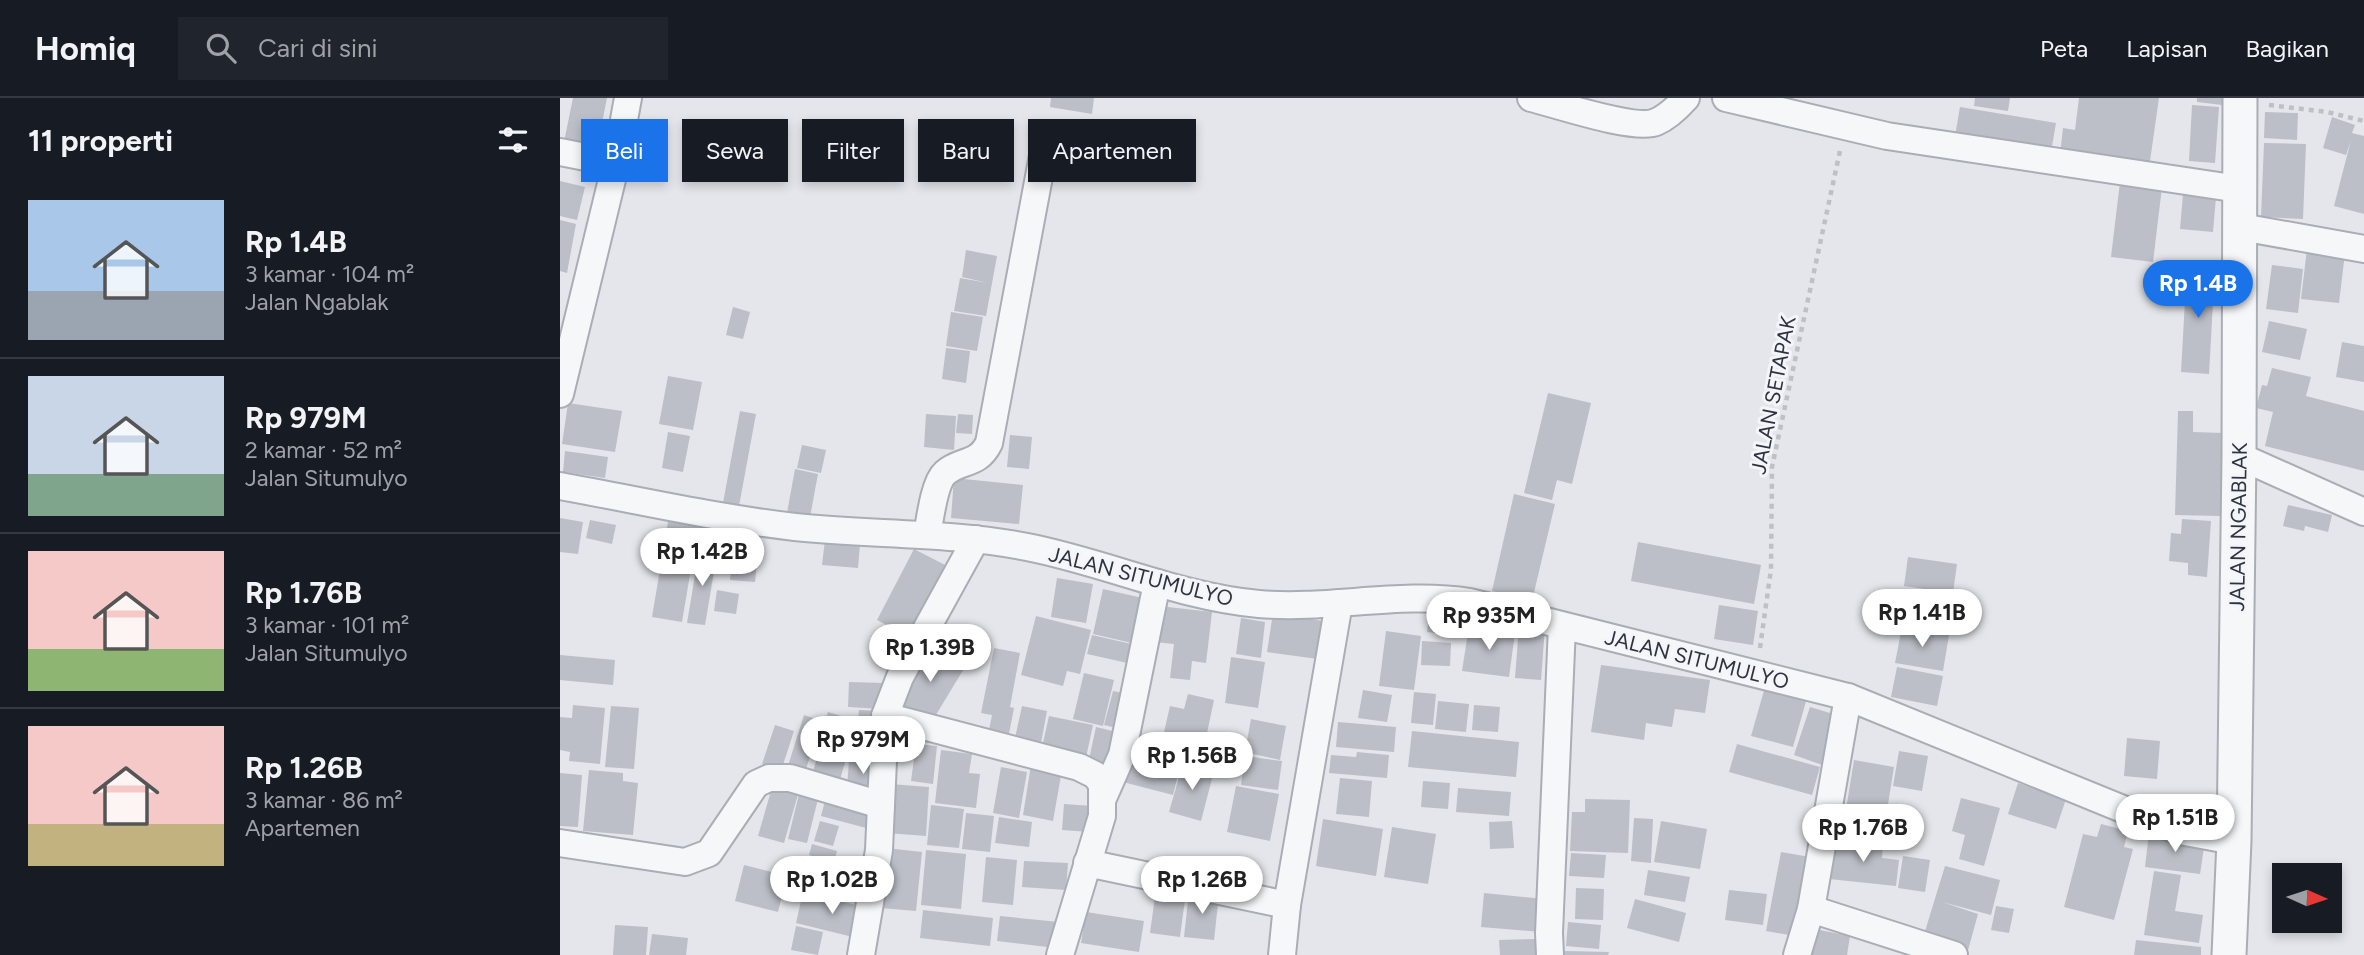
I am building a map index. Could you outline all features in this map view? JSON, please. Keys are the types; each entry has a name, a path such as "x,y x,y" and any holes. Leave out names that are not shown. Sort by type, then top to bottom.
{"street":[{"path":"624,119 628,98"},
{"path":"1531,98 1628,123 1653,123 1674,111 1686,98"},
{"path":"1726,98 1887,136 2239,189"},
{"name":"JALAN NGABLAK","path":"2229,955 2234,841 2239,457 2240,100"},
{"path":"560,152 581,156"},
{"path":"560,394 611,182"},
{"path":"927,535 939,481 945,473 979,457 989,443 1038,182"},
{"path":"2241,227 2364,249"},
{"path":"2239,457 2364,512"},
{"name":"JALAN SITUMULYO","path":"560,486 760,523 976,539 1054,553 1157,583 1258,604 1339,603 1409,598 1448,599 1491,607 1848,697 2157,823 2190,833 2234,841"},
{"path":"861,955 876,869 885,716 900,677 976,539"},
{"path":"1103,798 1122,755 1157,583"},
{"path":"1282,955 1287,905 1339,603"},
{"path":"1550,955 1562,626"},
{"path":"1797,955 1811,909 1848,697"},
{"path":"885,716 1079,767 1095,775 1102,783 1102,816 1060,955"},
{"path":"560,843 685,862 700,858 709,853 757,784 769,778 790,778 881,805"},
{"path":"1087,863 1287,905"},
{"path":"1811,909 1954,955"}],"path":[{"path":"2240,100 2327,112 2364,121"},
{"name":"JALAN SETAPAK","path":"1756,674 1771,569 1772,467 1846,126"}],"building":[{"path":"573,98 607,98 603,119 581,119 581,150 563,147"},
{"path":"1051,98 1094,98 1092,114 1050,107"},
{"path":"1975,98 2010,98 2008,111 1974,106"},
{"path":"2079,98 2159,98 2149,168 2060,155 2063,128 2075,130"},
{"path":"2197,98 2222,98 2222,105 2197,102"},
{"path":"2192,105 2219,107 2215,163 2189,161"},
{"path":"1960,107 2056,123 2051,152 1955,136"},
{"path":"2265,112 2298,113 2297,140 2264,138"},
{"path":"2332,117 2355,125 2352,133 2364,136 2364,214 2334,206 2351,140 2346,155 2323,148"},
{"path":"2264,143 2306,144 2303,219 2261,217"},
{"path":"560,181 585,187 577,220 560,216"},
{"path":"2120,182 2162,187 2153,262 2111,257"},
{"path":"2183,194 2216,197 2213,232 2180,229"},
{"path":"560,220 576,224 567,273 560,271"},
{"path":"2307,249 2345,253 2339,303 2301,299"},
{"path":"966,250 997,256 986,316 954,311 960,278 988,283 962,277"},
{"path":"2187,265 2215,267 2209,374 2181,372"},
{"path":"2272,265 2303,269 2298,313 2266,309"},
{"path":"733,307 750,312 743,339 726,335"},
{"path":"951,312 983,317 977,351 946,346"},
{"path":"2269,321 2307,329 2300,360 2262,352"},
{"path":"2342,342 2364,346 2364,382 2336,377"},
{"path":"946,348 970,351 966,383 942,379"},
{"path":"2272,368 2311,377 2306,396 2364,411 2364,471 2265,446 2273,412 2256,408 2262,385 2267,386"},
{"path":"668,376 702,382 693,430 659,424"},
{"path":"1548,393 1591,403 1572,484 1557,480 1552,500 1524,493"},
{"path":"568,403 622,411 615,452 562,444"},
{"path":"740,411 756,414 739,506 723,503"},
{"path":"2178,411 2193,411 2193,432 2223,433 2221,516 2175,515"},
{"path":"926,414 956,416 954,450 924,447"},
{"path":"958,414 973,415 972,434 956,433"},
{"path":"668,432 690,436 683,472 662,468"},
{"path":"1010,435 1032,437 1029,469 1007,467"},
{"path":"802,445 826,450 821,473 797,468"},
{"path":"565,451 608,457 605,478 563,472"},
{"path":"795,469 818,474 810,517 787,513"},
{"path":"954,478 1023,485 1019,524 951,518"},
{"path":"1514,494 1555,504 1532,601 1492,591"},
{"path":"2288,505 2332,515 2328,532 2305,526 2304,531 2283,526"},
{"path":"670,510 700,515 682,622 652,617"},
{"path":"560,518 583,522 578,554 560,552"},
{"path":"2182,519 2211,521 2207,577 2188,575 2188,563 2169,561 2171,533 2181,534"},
{"path":"590,520 616,525 612,544 586,538"},
{"path":"825,540 860,544 858,568 822,565"},
{"path":"734,541 759,543 755,582 730,580"},
{"path":"1638,542 1761,565 1754,604 1631,581"},
{"path":"914,549 949,567 912,638 877,620"},
{"path":"699,551 717,554 705,625 687,623"},
{"path":"1908,557 1957,564 1953,593 1904,586"},
{"path":"1057,578 1093,584 1086,623 1051,617"},
{"path":"1103,589 1147,599 1136,644 1093,634"},
{"path":"717,590 739,594 736,614 714,611"},
{"path":"1904,591 1953,598 1948,630 1899,623"},
{"path":"1719,605 1758,611 1753,645 1714,639"},
{"path":"1159,606 1212,612 1206,663 1192,661 1190,680 1170,678 1174,644 1154,642"},
{"path":"1430,609 1464,613 1462,636 1427,632"},
{"path":"1273,613 1323,621 1318,659 1267,652"},
{"path":"1036,616 1091,630 1080,674 1067,671 1063,686 1021,675"},
{"path":"1241,618 1265,622 1261,658 1236,654"},
{"path":"1469,626 1515,633 1509,677 1462,671"},
{"path":"1519,626 1545,627 1541,680 1515,678"},
{"path":"1902,627 1949,635 1943,671 1895,663"},
{"path":"1386,631 1421,636 1414,690 1379,686"},
{"path":"1092,635 1136,645 1132,664 1087,654"},
{"path":"1422,641 1451,643 1450,666 1421,665"},
{"path":"930,645 965,667 931,723 895,700"},
{"path":"994,648 1020,653 1010,707 1014,708 1007,744 987,740 992,715 981,713"},
{"path":"560,655 615,660 613,685 560,680"},
{"path":"1231,657 1265,662 1258,708 1225,703"},
{"path":"1601,665 1710,680 1705,713 1675,709 1672,727 1646,723 1644,740 1591,732"},
{"path":"1897,667 1943,676 1937,706 1891,697"},
{"path":"1084,673 1114,680 1103,726 1073,719"},
{"path":"1767,680 1809,691 1793,747 1751,736"},
{"path":"849,682 883,683 882,709 848,707"},
{"path":"1363,690 1392,695 1387,722 1358,718"},
{"path":"1113,691 1128,694 1120,729 1104,725"},
{"path":"1414,692 1436,694 1433,725 1411,723"},
{"path":"1188,694 1214,700 1206,738 1231,744 1226,769 1159,754 1170,706 1184,709"},
{"path":"1438,701 1469,704 1466,732 1435,729"},
{"path":"573,705 605,708 600,764 569,761 570,752 560,750 560,717 572,718"},
{"path":"1474,705 1500,707 1498,732 1472,730"},
{"path":"611,706 639,708 634,769 605,767"},
{"path":"1022,706 1047,711 1041,743 1015,738"},
{"path":"1810,707 1840,716 1825,766 1794,755"},
{"path":"859,710 882,711 881,731 857,730"},
{"path":"828,712 855,720 847,747 820,740"},
{"path":"804,715 822,721 804,775 787,769"},
{"path":"1049,716 1093,725 1085,762 1041,752"},
{"path":"1251,719 1286,726 1280,760 1245,752"},
{"path":"1338,722 1396,727 1394,752 1336,747"},
{"path":"775,725 794,731 781,771 762,764"},
{"path":"1096,727 1121,733 1113,770 1088,764"},
{"path":"855,731 881,734 878,759 853,757"},
{"path":"1412,731 1519,742 1516,777 1408,767"},
{"path":"2127,738 2160,741 2157,779 2124,776"},
{"path":"821,744 848,752 839,783 812,775"},
{"path":"916,744 937,746 933,784 911,781"},
{"path":"1737,744 1820,767 1812,795 1729,772"},
{"path":"941,750 972,754 969,773 980,774 976,808 935,803"},
{"path":"1132,750 1181,763 1173,795 1123,782"},
{"path":"1899,751 1928,756 1922,791 1893,786"},
{"path":"1357,752 1389,755 1387,778 1329,773 1331,755 1356,757"},
{"path":"1245,756 1282,761 1278,790 1241,785"},
{"path":"849,759 879,761 877,793 847,790"},
{"path":"1854,760 1894,767 1884,829 1844,822"},
{"path":"1183,763 1214,771 1201,821 1169,812"},
{"path":"1031,765 1062,770 1053,821 1023,815"},
{"path":"1001,767 1027,772 1019,818 993,813"},
{"path":"589,770 623,773 623,781 638,783 633,835 583,831"},
{"path":"560,773 582,775 578,827 560,826"},
{"path":"1340,778 1372,781 1369,817 1336,814"},
{"path":"1423,781 1450,783 1448,809 1421,807"},
{"path":"2018,783 2066,799 2056,829 2008,814"},
{"path":"773,784 799,791 784,843 758,836"},
{"path":"890,784 929,787 926,836 886,833"},
{"path":"1236,786 1279,794 1270,841 1227,832"},
{"path":"1458,788 1511,792 1509,816 1456,812"},
{"path":"800,790 819,795 807,843 788,839"},
{"path":"826,797 875,811 870,829 821,816"},
{"path":"1961,798 2000,808 1984,866 1959,859 1965,835 1952,831"},
{"path":"1585,799 1630,800 1628,853 1570,851 1572,812 1585,812"},
{"path":"1064,804 1092,806 1090,832 1062,830"},
{"path":"931,805 964,809 959,848 927,845"},
{"path":"966,813 994,816 990,852 962,849"},
{"path":"999,817 1032,822 1029,847 995,843"},
{"path":"1634,818 1653,819 1651,863 1631,861"},
{"path":"1323,819 1383,829 1376,876 1316,866"},
{"path":"820,821 839,826 833,846 814,841"},
{"path":"1512,821 1514,848 1490,849 1489,822"},
{"path":"1661,821 1707,829 1700,869 1654,862"},
{"path":"2101,824 2128,831 2124,847 2133,849 2114,920 2064,907 2083,834 2097,837"},
{"path":"1392,827 1436,834 1428,884 1384,877"},
{"path":"2149,833 2205,841 2200,874 2145,867"},
{"path":"1846,839 1883,843 1882,858 1899,860 1896,886 1829,879 1833,848 1845,850"},
{"path":"812,844 837,851 834,862 809,855"},
{"path":"886,848 922,852 916,911 881,908"},
{"path":"926,850 966,854 961,909 921,905"},
{"path":"1781,852 1810,857 1795,936 1766,931"},
{"path":"1571,853 1606,855 1604,878 1569,876"},
{"path":"1903,856 1930,860 1925,892 1898,888"},
{"path":"986,857 1017,860 1013,905 982,902"},
{"path":"800,859 821,864 815,890 794,884"},
{"path":"851,859 866,863 857,900 818,891 825,864 849,870"},
{"path":"1024,861 1068,863 1066,890 1022,887"},
{"path":"744,865 787,876 778,912 735,901"},
{"path":"1945,866 2000,880 1991,915 1942,902 1978,914 1967,954 1922,941"},
{"path":"1648,870 1690,877 1685,902 1644,895"},
{"path":"2154,871 2181,875 2175,911 2203,915 2199,943 2144,935"},
{"path":"1576,888 1604,889 1603,920 1575,919"},
{"path":"1156,889 1186,892 1180,937 1150,933"},
{"path":"1729,890 1767,894 1763,925 1725,920"},
{"path":"803,892 868,908 861,939 796,923"},
{"path":"1189,892 1219,895 1214,940 1184,937"},
{"path":"1484,893 1544,899 1541,932 1481,927"},
{"path":"1635,899 1686,913 1679,942 1627,928"},
{"path":"1996,906 2014,909 2009,933 1991,930"},
{"path":"923,910 993,918 990,946 920,938"},
{"path":"1086,912 1144,921 1139,952 1081,943"},
{"path":"1000,916 1059,922 1056,948 997,941"},
{"path":"1568,922 1601,925 1599,949 1566,946"},
{"path":"615,925 648,927 646,955 613,955"},
{"path":"796,926 823,932 818,955 791,950"},
{"path":"1815,929 1850,936 1847,955 1810,955"},
{"path":"652,934 688,938 686,955 649,955"},
{"path":"1536,939 1537,955 1500,955 1499,940"},
{"path":"2136,940 2201,947 2201,955 2134,955"},
{"path":"1565,951 1609,952 1608,955 1565,955"}]}
